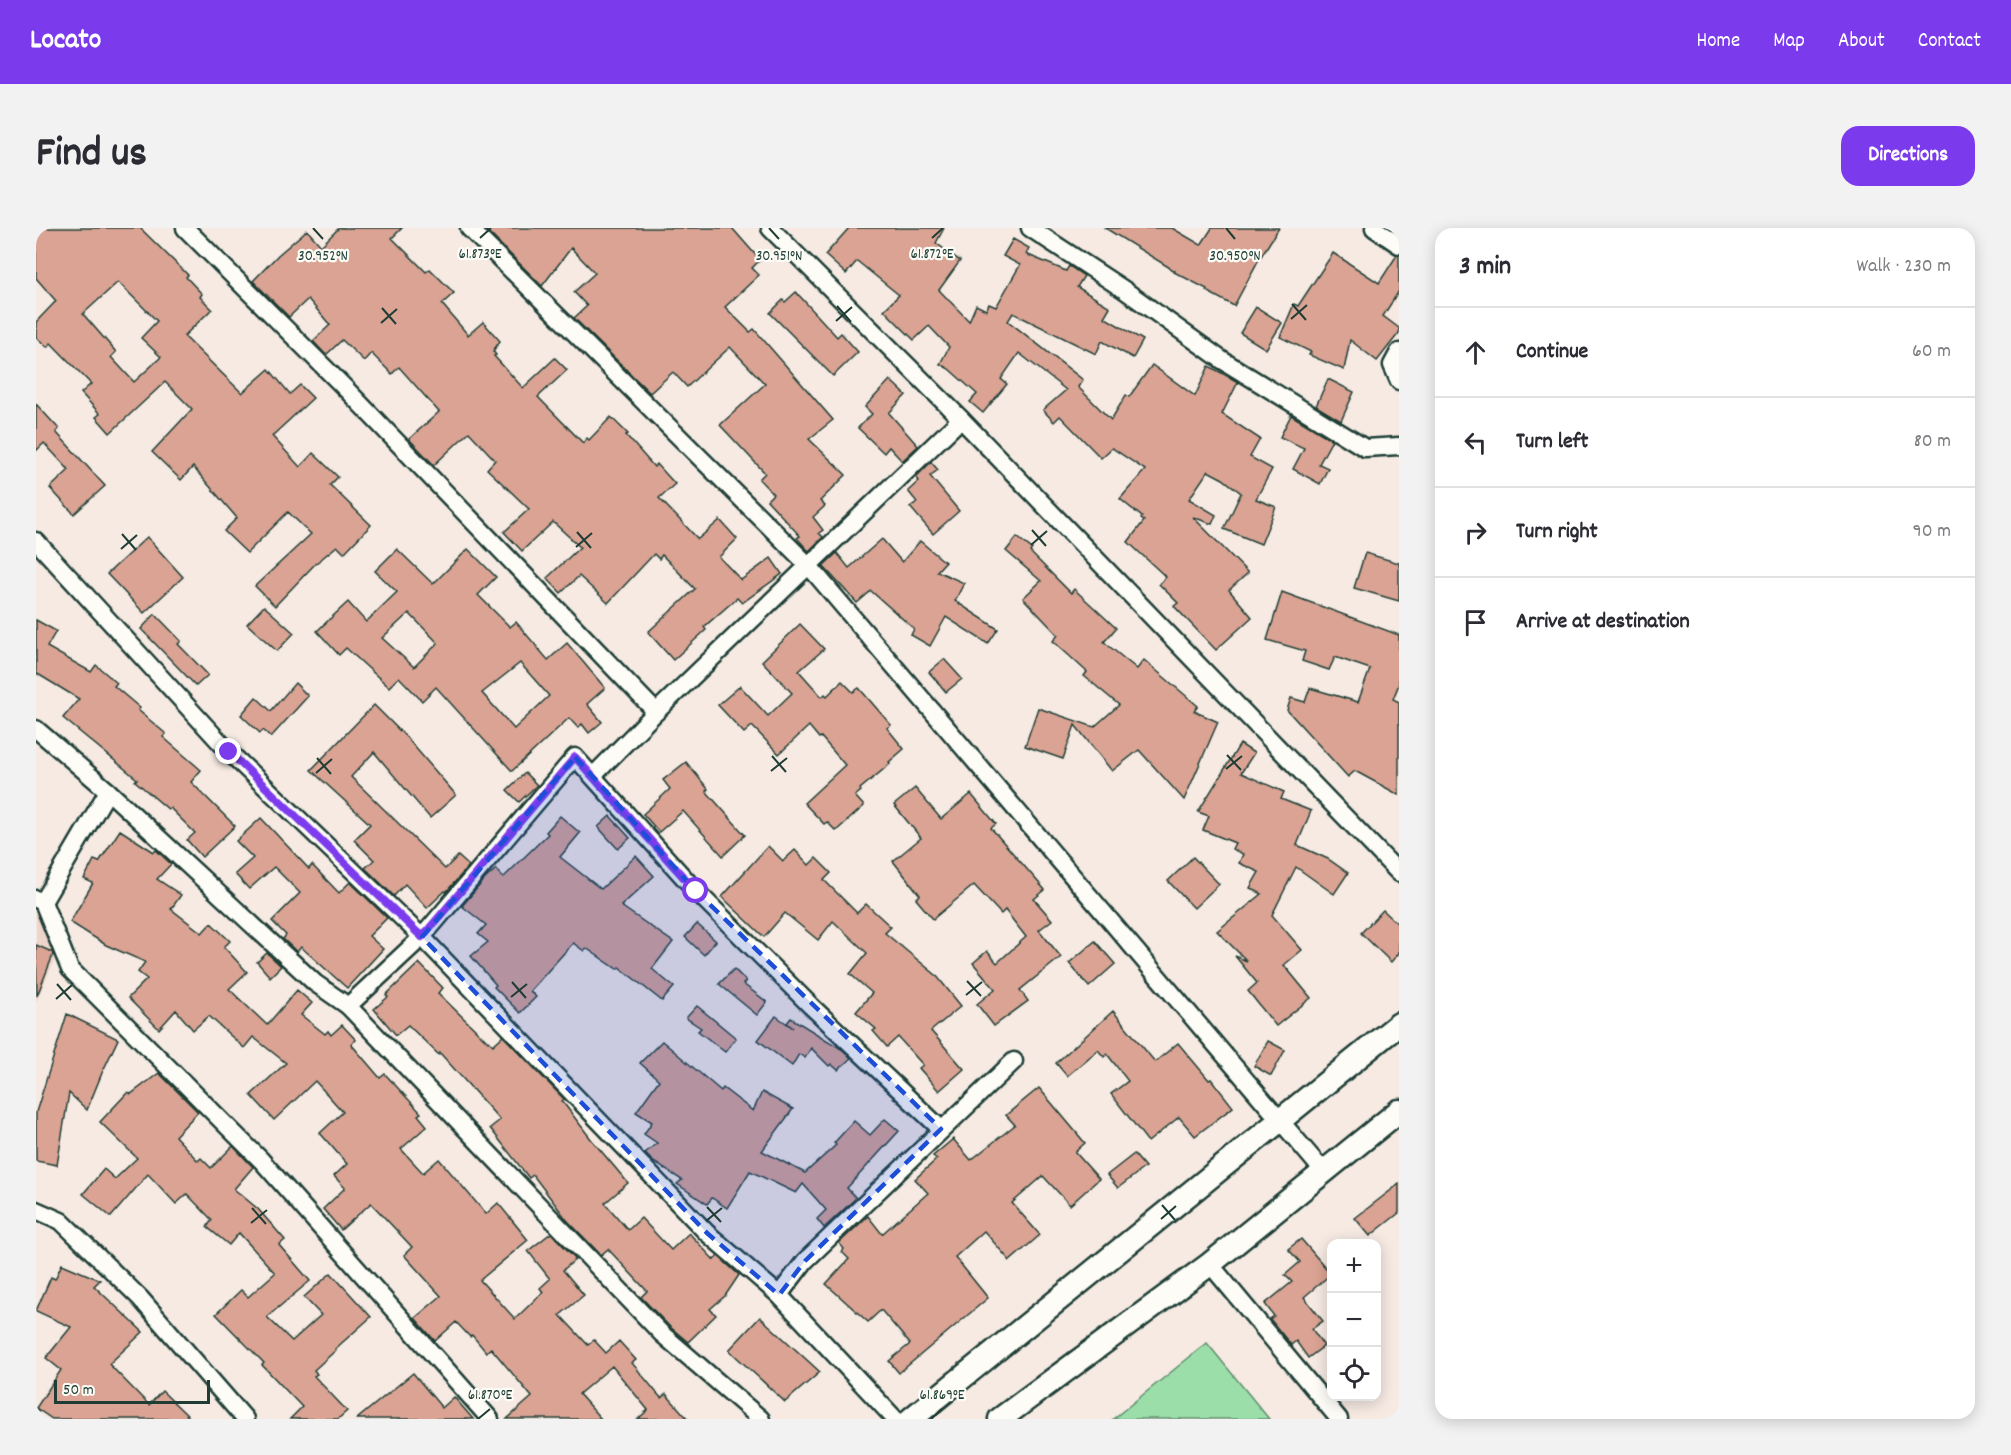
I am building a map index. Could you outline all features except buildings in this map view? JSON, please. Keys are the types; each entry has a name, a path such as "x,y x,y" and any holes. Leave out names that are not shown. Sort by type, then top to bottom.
{"main road":[{"path":"911,1419 1399,1024"},
{"path":"1000,1419 1210,1264 1399,1111"}],"street":[{"path":"185,228 345,388 656,712"},
{"path":"469,228 808,566 1323,1171"},
{"path":"770,228 961,419 1399,873"},
{"path":"1030,228 1123,289 1222,360 1365,448 1399,446"},
{"path":"1374,228 1399,245"},
{"path":"1399,352 1392,365 1399,381"},
{"path":"593,776 656,712 961,419"},
{"path":"36,541 229,752 422,937 707,1233 779,1295 895,1419"},
{"path":"36,729 108,791 315,983 348,1006 662,1334 761,1419"},
{"path":"348,1006 422,937 575,757 704,900 811,1006 941,1129"},
{"path":"108,791 40,900 70,969 261,1160 490,1419"},
{"path":"779,1295 805,1261 1014,1061"},
{"path":"36,1210 61,1221 140,1298 245,1419"},
{"path":"1210,1264 1339,1419"}],"highlighted area":[{"path":"575,757 696,891 941,1129 805,1261 779,1295 707,1233 422,937"}],"shaded area":[{"path":"36,900 54,961 36,1002"}],"green space":[{"path":"1207,1343 1269,1419 1113,1419"}],"route":[{"path":"229,752 422,937 575,757 696,891"}]}
